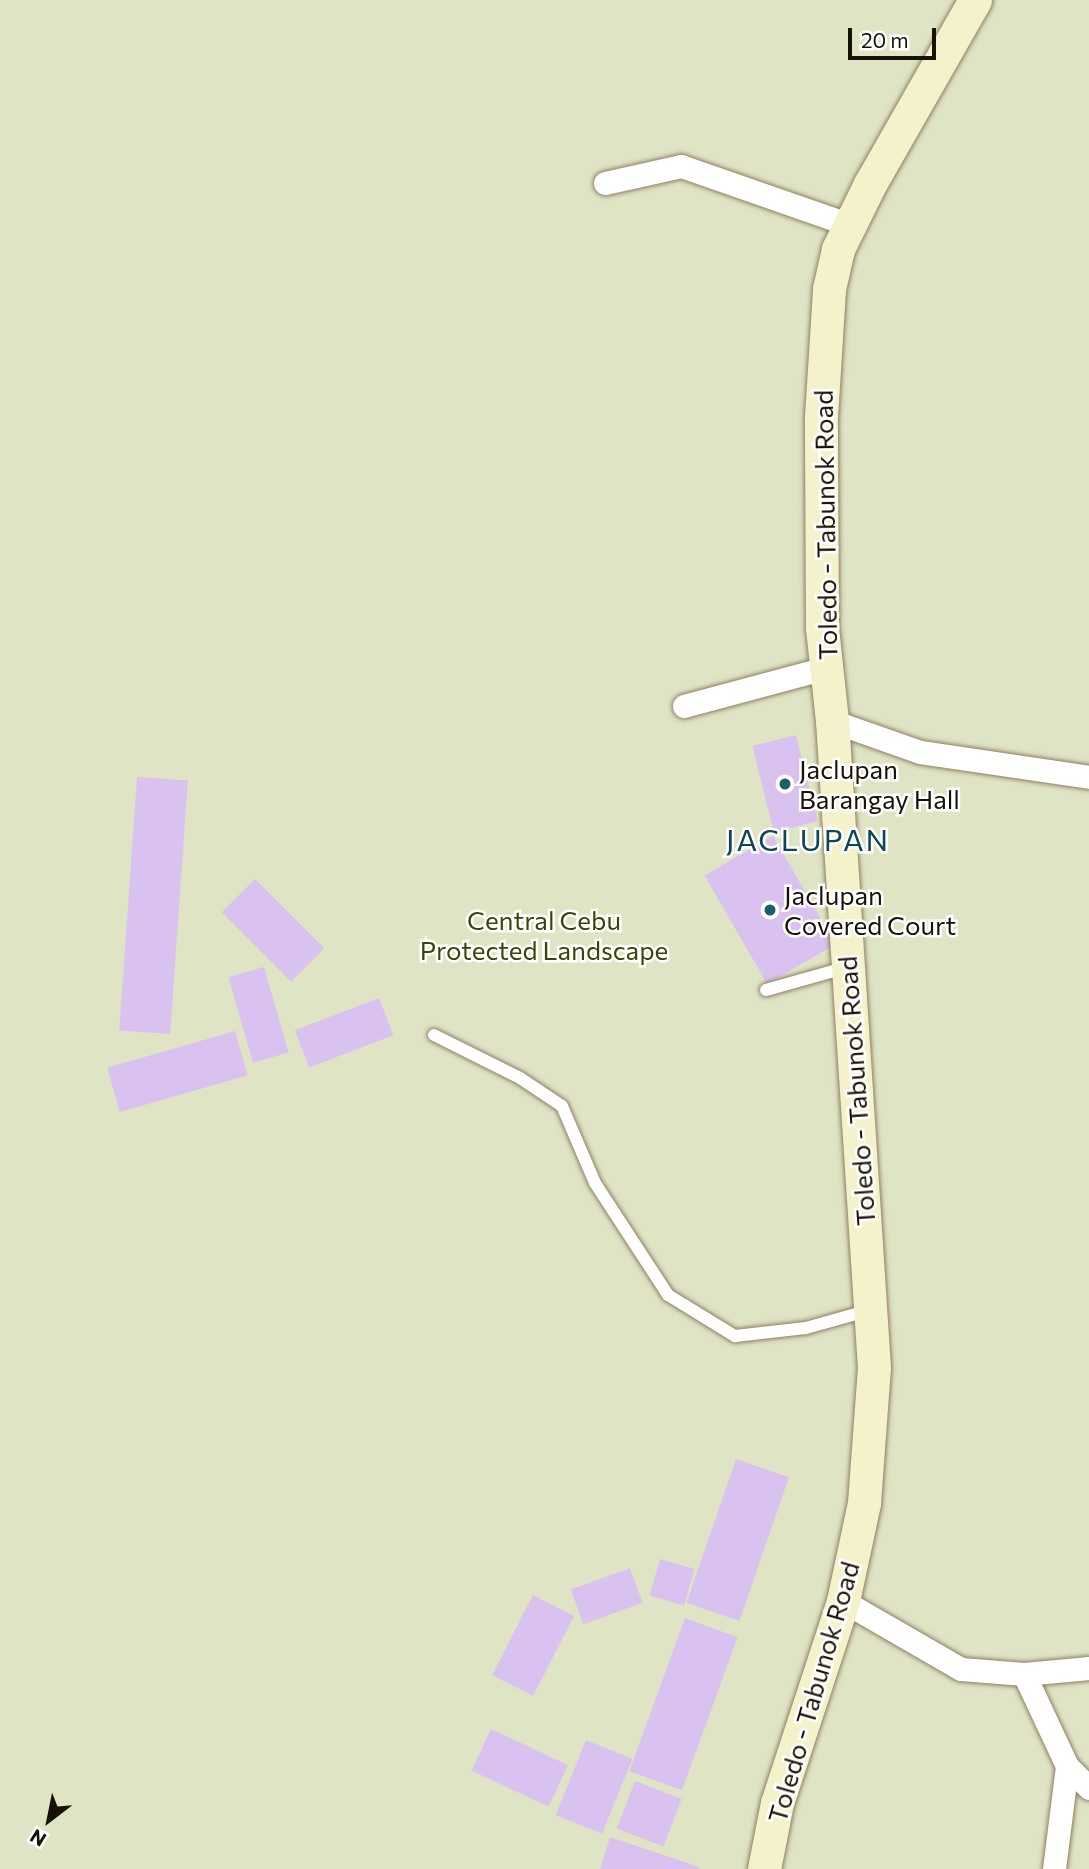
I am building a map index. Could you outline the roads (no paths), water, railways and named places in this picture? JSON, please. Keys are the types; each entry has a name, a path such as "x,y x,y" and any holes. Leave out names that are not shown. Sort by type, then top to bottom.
{"main road":[{"name":"Toledo - Tabunok Road","path":"764,1869 777,1803 843,1601 864,1503 874,1368 832,721 822,627 821,417 829,289 838,249 850,225 975,0"}],"street":[{"path":"605,183 681,166 850,225"},
{"path":"684,706 826,668"},
{"path":"832,721 920,752 1089,777"},
{"path":"843,1601 961,1669 1024,1674 1089,1668"},
{"path":"1024,1674 1067,1766 1089,1788"},
{"path":"1054,1869 1067,1766"}],"lane":[{"path":"766,990 848,967"},
{"path":"434,1035 520,1078 562,1106 595,1183 668,1295 735,1336 806,1328 870,1310"}],"place":[{"name":"Jaclupan Barangay Hall","path":"785,784"},
{"name":"Jaclupan Covered Court","path":"770,910"}],"district":[{"name":"JACLUPAN","path":"808,839"}],"park label":[{"name":"Central Cebu Protected Landscape","path":"544,934"}]}
